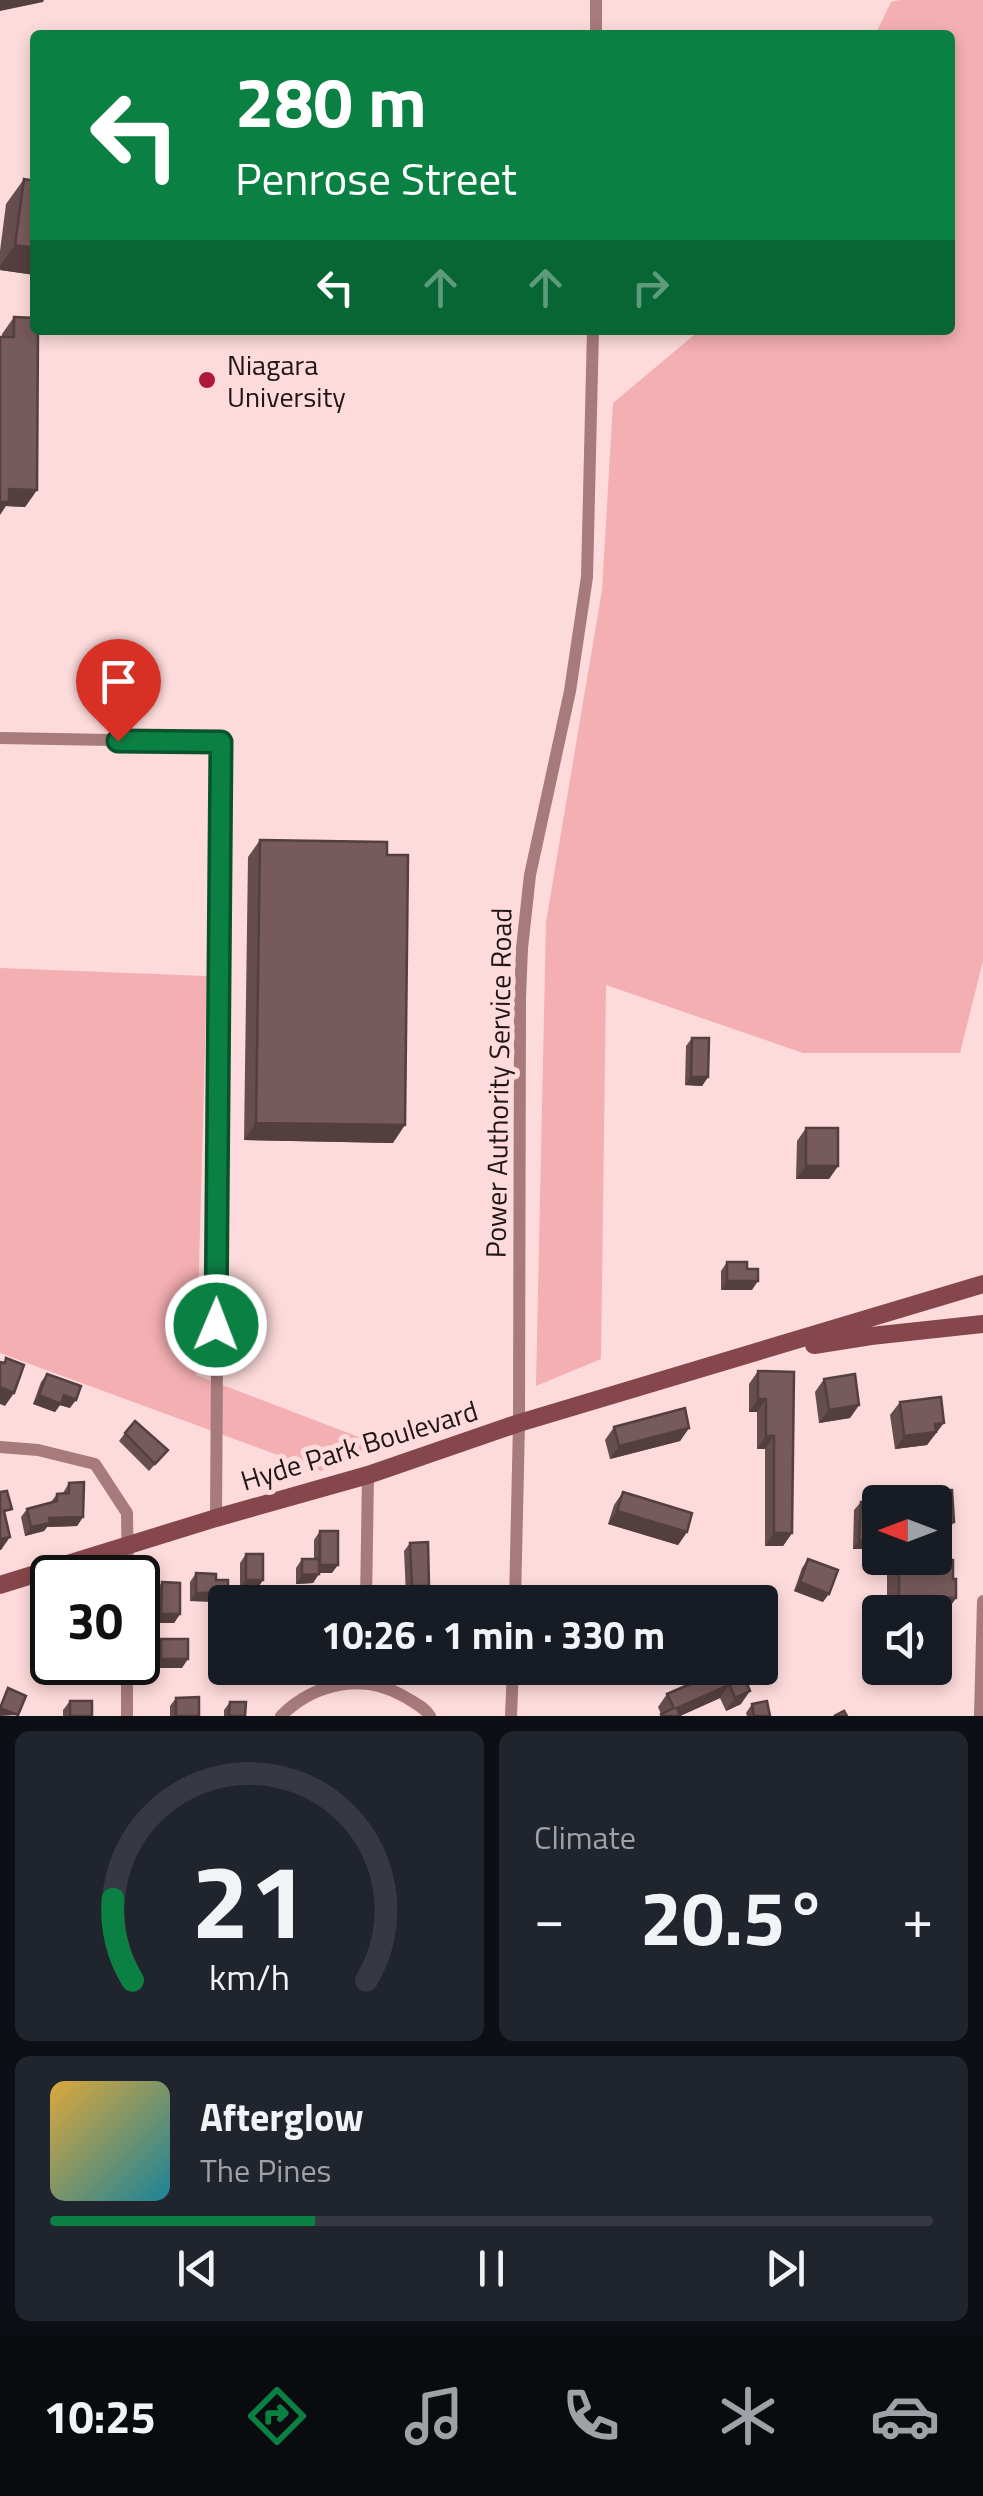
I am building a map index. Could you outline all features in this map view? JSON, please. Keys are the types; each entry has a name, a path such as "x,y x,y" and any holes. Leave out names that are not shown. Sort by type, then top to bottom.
{"main road":[{"name":"Hyde Park Boulevard","path":"0,1584 368,1475 520,1423 983,1284"},
{"name":"Hyde Park Boulevard","path":"734,1358 871,1336 983,1324"}],"street":[{"path":"596,0 596,30"},
{"name":"Power Authority Service Road","path":"515,1585 520,1423 522,948 532,864 574,674 588,577 593,335"},
{"path":"0,738 221,742 216,1518"},
{"path":"0,1447 38,1450 94,1464 127,1513 128,1555"},
{"path":"366,1585 368,1475"},
{"path":"980,1716 983,1601"},
{"path":"127,1685 127,1716"},
{"path":"281,1716 292,1705 334,1685"},
{"path":"384,1685 427,1710 430,1716"},
{"path":"510,1716 511,1685"}],"shaded area":[{"path":"983,0 983,961 960,1053 803,1053 606,985 601,1359 536,1386 546,922 602,590 613,403 694,335 955,335 955,30 877,30 891,2"},
{"path":"0,968 207,976 196,1375 377,1444 321,1471 0,1353"}],"building":[{"path":"24,179 30,180 30,247 15,245"},
{"path":"14,317 30,318 30,335 38,335 37,490 9,489 9,502 0,502 0,337 14,337"},
{"path":"260,840 387,842 387,855 408,855 405,1125 256,1123"},
{"path":"692,1038 709,1038 708,1077 691,1077"},
{"path":"806,1128 838,1128 838,1166 806,1166"},
{"path":"727,1262 747,1262 747,1269 758,1269 758,1281 727,1281"},
{"path":"6,1358 24,1365 14,1393 0,1387 0,1362 5,1363"},
{"path":"758,1371 794,1372 792,1533 774,1533 774,1436 766,1436 766,1399 758,1399"},
{"path":"47,1374 81,1386 76,1400 64,1395 61,1404 39,1395"},
{"path":"855,1374 859,1405 829,1410 824,1379"},
{"path":"941,1397 944,1423 935,1424 936,1432 904,1436 900,1402"},
{"path":"685,1408 689,1428 619,1446 614,1427"},
{"path":"135,1421 168,1450 155,1464 125,1433"},
{"path":"84,1482 83,1517 49,1518 50,1523 31,1527 27,1509 57,1501 57,1494 69,1493 69,1483"},
{"path":"7,1491 12,1509 4,1511 10,1537 0,1539 0,1492"},
{"path":"623,1492 692,1513 687,1532 617,1511"},
{"path":"861,1502 862,1502 862,1540"},
{"path":"320,1531 338,1531 338,1565 320,1565"},
{"path":"428,1542 429,1585 412,1585 410,1543"},
{"path":"246,1554 263,1554 263,1580 246,1580"},
{"path":"302,1559 319,1559 319,1574 302,1575"},
{"path":"808,1559 838,1570 829,1594 800,1582"},
{"path":"953,1560 956,1598 899,1595 899,1575 952,1575"},
{"path":"196,1573 216,1574 216,1580 228,1580 228,1585 208,1585 208,1593 196,1593"},
{"path":"162,1582 180,1583 180,1614 161,1614"},
{"path":"161,1639 188,1639 188,1659 161,1659"},
{"path":"688,1685 729,1685 677,1708 680,1716 662,1716 674,1708 667,1694"},
{"path":"730,1685 747,1685 750,1691 735,1698"},
{"path":"8,1688 26,1696 18,1715 0,1708"},
{"path":"199,1697 199,1716 176,1716 176,1698"},
{"path":"70,1701 92,1701 92,1716 70,1716"},
{"path":"767,1701 770,1716 754,1716 752,1704"},
{"path":"230,1702 246,1702 245,1716 229,1716"}],"place":[{"name":"Niagara University","path":"207,380"}],"route":[{"path":"118,741 221,742 216,1325"}]}
